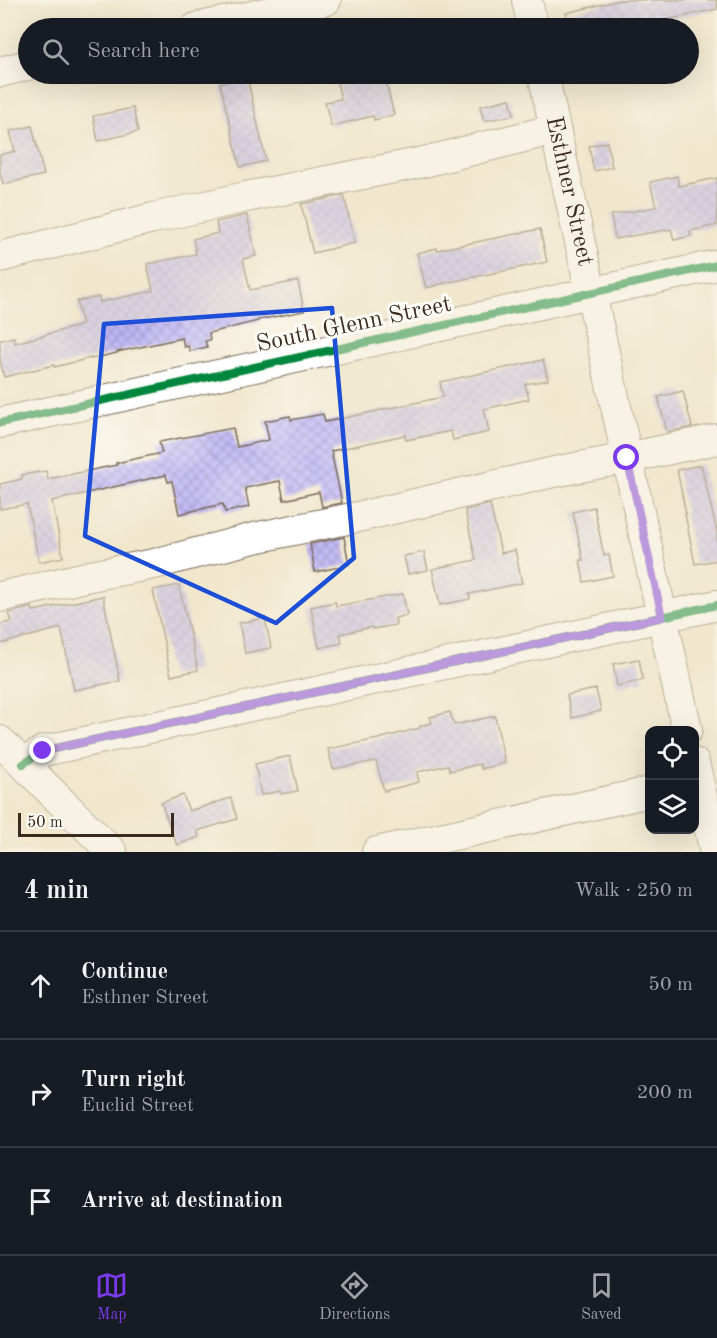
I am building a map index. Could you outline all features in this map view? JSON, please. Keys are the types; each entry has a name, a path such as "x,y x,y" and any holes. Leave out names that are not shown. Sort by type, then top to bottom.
{"street":[{"path":"242,18 326,0"},
{"path":"527,0 531,18"},
{"path":"0,72 18,68"},
{"name":"Esthner Street","path":"545,84 686,726"},
{"path":"0,257 223,202 424,162 540,133 556,134"},
{"name":"South Glenn Street","path":"0,423 717,265"},
{"path":"0,597 154,564 254,538 554,472 717,439"},
{"path":"23,764 43,751 717,605"},
{"path":"0,741 112,852"},
{"path":"701,776 715,852"},
{"path":"377,852 645,793"}],"highlighted area":[{"path":"332,308 354,558 276,623 85,536 104,324"}],"building":[{"path":"620,0 717,0 717,9 676,18 567,18 566,13"},
{"path":"220,84 249,84 266,161 240,167"},
{"path":"337,84 386,84 394,115 374,120 373,116 331,126 325,102 341,99"},
{"path":"510,99 514,115 484,121 480,106"},
{"path":"133,108 138,132 98,141 93,116"},
{"path":"32,126 44,175 3,184 0,173 0,155 15,151 10,131"},
{"path":"607,142 612,167 594,171 589,146"},
{"path":"677,176 679,186 717,178 717,225 690,231 691,236 674,240 671,229 615,239 611,215 656,207 650,182"},
{"path":"344,195 355,243 313,253 301,204"},
{"path":"247,215 256,256 243,259 250,290 298,281 304,311 209,333 210,340 205,341 207,347 190,351 188,346 184,347 182,338 4,377 0,360 0,340 14,337 15,343 82,325 77,301 99,297 100,302 153,291 147,264 196,254 193,239 218,233 216,222"},
{"path":"540,229 547,262 426,288 417,253"},
{"path":"543,360 548,380 525,384 529,399 484,409 489,432 453,440 451,431 406,440 405,435 331,451 342,503 322,507 319,492 284,500 280,481 245,488 249,507 225,512 223,504 179,514 172,481 168,482 166,475 52,501 63,557 39,562 27,504 0,509 0,484 22,479 22,475 46,471 48,479 117,465 116,463 162,453 159,442 233,428 237,447 269,440 265,421 290,416 291,420 323,414 325,422 443,397 440,382"},
{"path":"683,391 692,427 667,432 658,397"},
{"path":"701,465 717,532 717,560 695,564 677,470"},
{"path":"490,504 501,553 515,550 522,583 469,594 470,599 440,605 432,569 476,560 465,510"},
{"path":"594,507 604,556 609,555 613,576 584,582 580,560 583,560 573,512"},
{"path":"344,537 349,565 315,572 310,544"},
{"path":"424,552 428,570 408,574 404,556"},
{"path":"179,585 198,670 171,676 153,590"},
{"path":"403,594 407,615 395,618 396,625 372,629 372,627 340,634 342,643 319,648 311,607 335,602 336,606"},
{"path":"103,596 120,681 74,690 61,628 0,644 0,624 12,622 9,613 32,607 33,611"},
{"path":"265,618 271,648 245,653 239,623"},
{"path":"639,659 643,680 617,686 613,664"},
{"path":"596,689 601,711 572,718 567,695"},
{"path":"450,712 454,725 495,716 505,763 481,769 480,764 450,771 448,765 417,772 419,782 384,791 376,761 333,769 328,749 420,728 420,726 432,723 430,717"},
{"path":"290,756 298,791 281,794 280,791 261,795 255,764"},
{"path":"183,795 189,811 231,798 237,819 197,831 199,837 177,845 161,803"}],"cycle path":[{"path":"0,423 717,265"},
{"path":"23,764 43,751 717,605"}],"route":[{"path":"43,751 662,617 627,458"}]}
